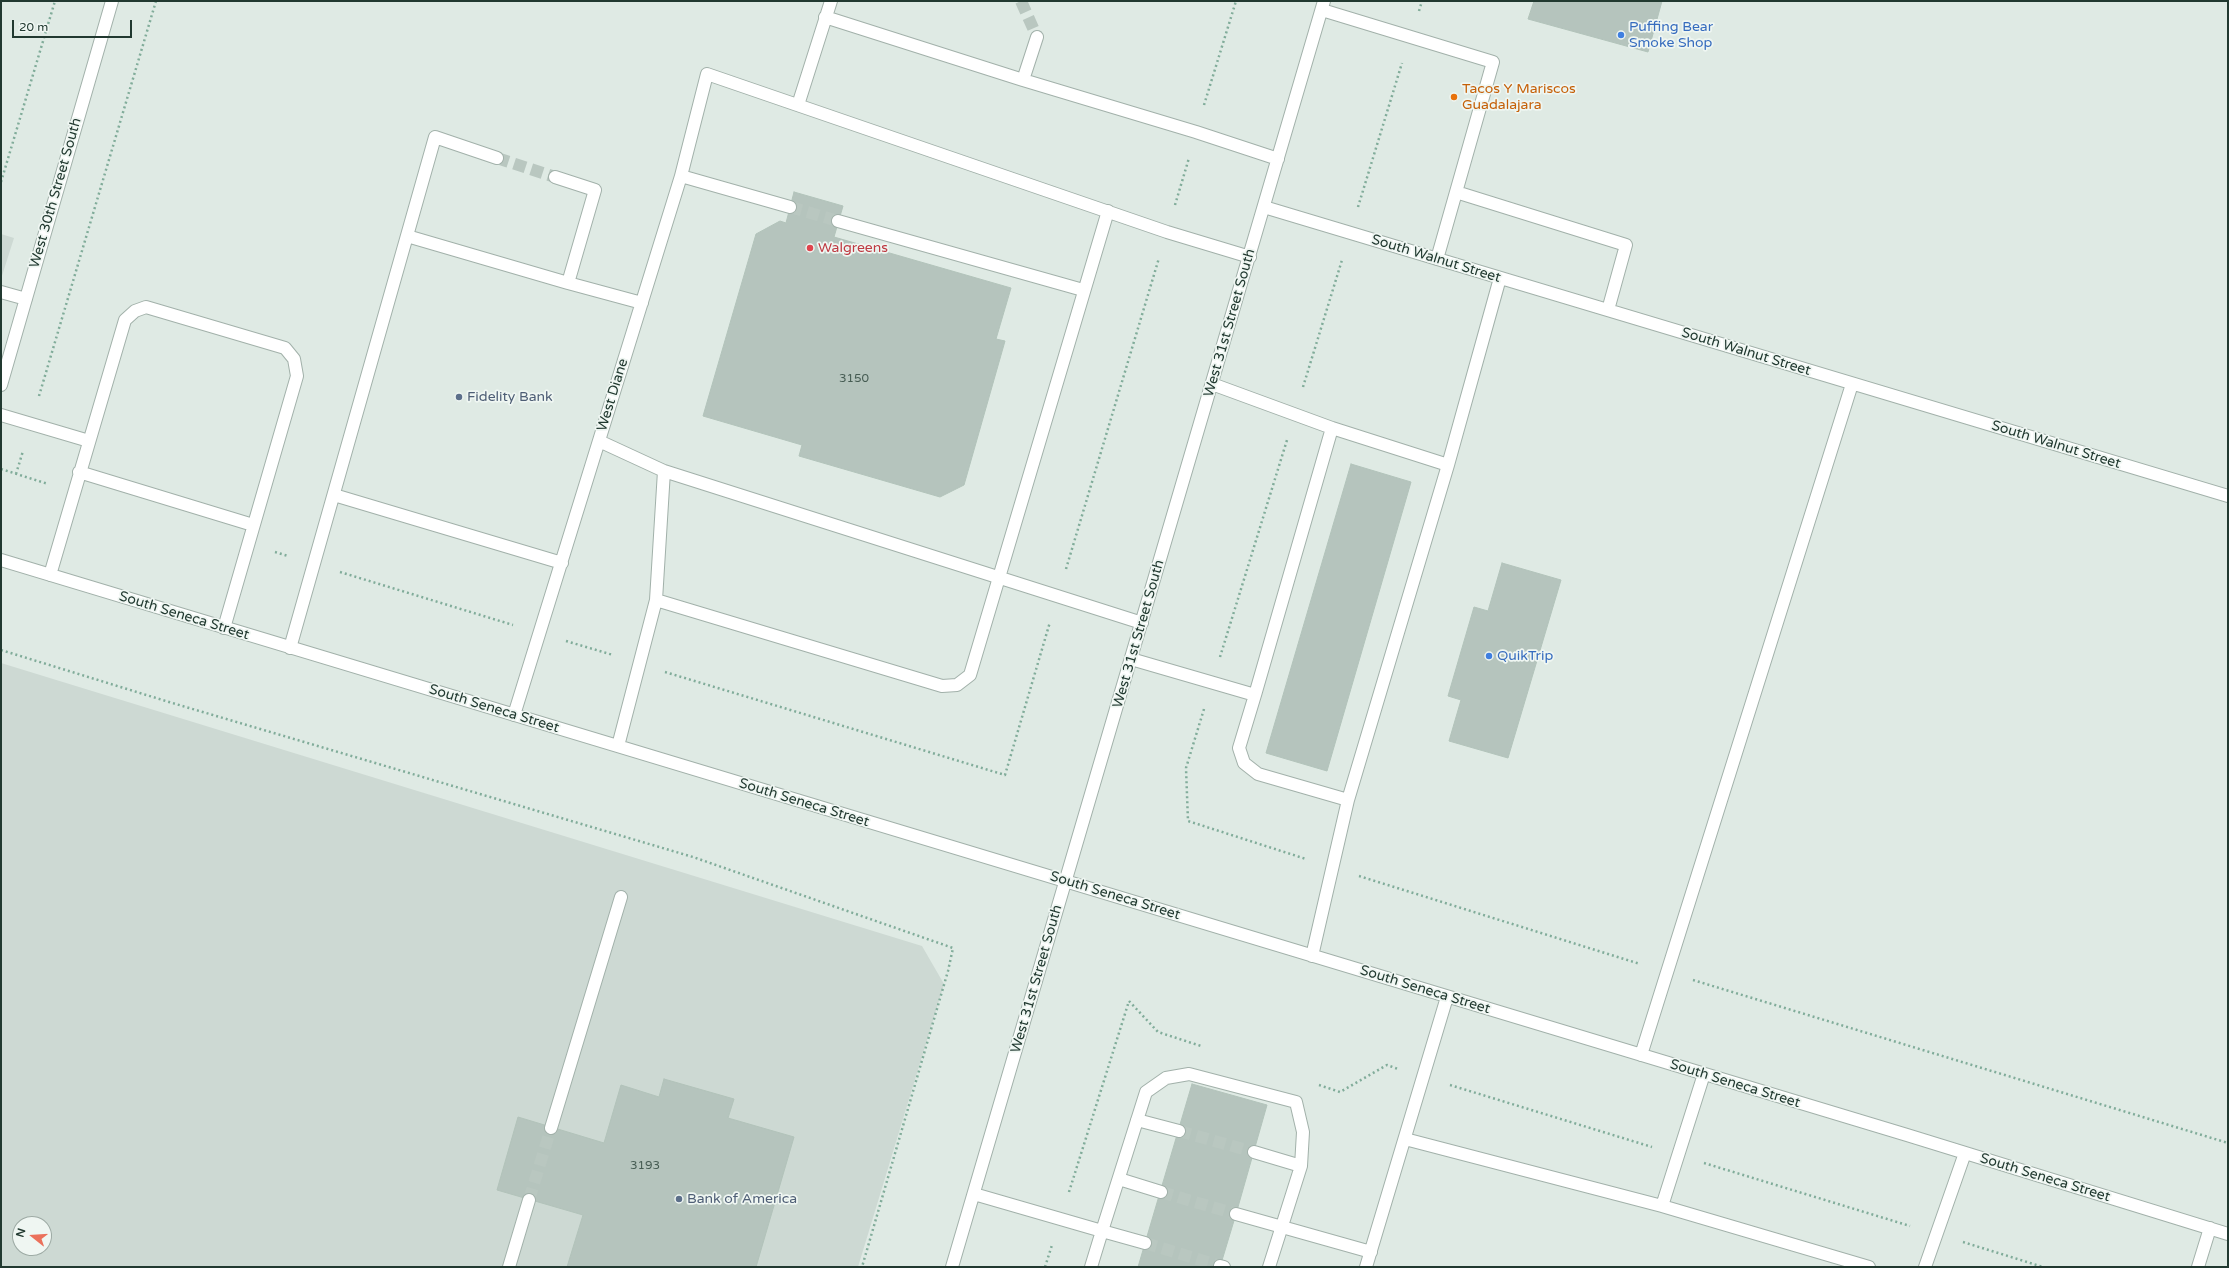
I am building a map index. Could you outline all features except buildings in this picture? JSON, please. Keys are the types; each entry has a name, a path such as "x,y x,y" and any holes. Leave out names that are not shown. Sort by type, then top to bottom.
{"street":[{"name":"West 30th Street South","path":"1,385 112,1"},
{"path":"831,1 798,105 1167,232 1250,257"},
{"path":"1323,6 1410,37 1493,62 1437,259"},
{"name":"West 31st Street South","path":"952,1267 1323,6"},
{"path":"826,17 1023,80 1196,132 1278,160"},
{"path":"1023,80 1037,37"},
{"name":"West Diane","path":"514,715 681,176 707,74 798,105"},
{"path":"290,648 435,138 497,158"},
{"path":"681,176 790,207"},
{"path":"555,177 595,190 568,283"},
{"path":"1456,192 1626,245 1608,310"},
{"name":"South Walnut Street","path":"1264,207 2228,496"},
{"path":"656,600 942,686 957,685 970,675 1001,576 1083,290 1108,211"},
{"path":"838,222 1083,290"},
{"path":"407,236 642,303"},
{"path":"1312,956 1348,800 1448,465 1500,278"},
{"path":"1,292 26,299"},
{"path":"50,575 125,320 135,311 146,307 285,348 294,359 297,376 224,628"},
{"path":"1212,384 1332,428 1448,465"},
{"path":"1641,1055 1852,384"},
{"path":"1,415 89,440"},
{"path":"1332,428 1239,748 1244,763 1258,774 1348,800"},
{"path":"599,441 664,471 1001,576 1058,597 1142,622"},
{"path":"618,746 656,600 664,471"},
{"path":"80,472 253,525"},
{"path":"334,495 562,563"},
{"name":"South Seneca Street","path":"1,560 1447,996 2228,1234"},
{"path":"1131,659 1255,695"},
{"path":"552,1128 621,897"},
{"path":"1366,1267 1447,996"},
{"path":"1091,1267 1146,1092 1166,1078 1189,1074 1296,1102 1303,1132 1301,1166 1269,1267"},
{"path":"1662,1206 1704,1074"},
{"path":"1137,1120 1179,1131"},
{"path":"1405,1139 1662,1206 1869,1267"},
{"path":"1254,1152 1301,1166"},
{"path":"1925,1267 1965,1153"},
{"path":"1118,1179 1161,1192"},
{"path":"974,1194 1145,1244"},
{"path":"509,1267 529,1200"},
{"path":"1236,1214 1371,1252"},
{"path":"2198,1267 2210,1228"}],"path":[{"path":"1,182 55,1"},
{"path":"16,474 156,1"},
{"path":"1422,1 1186,768 1188,821 1667,972 2228,1143"},
{"path":"1,650 169,702 693,857 953,948 948,971 862,1267"},
{"path":"1045,1267 1129,1000 1158,1032 1204,1047"},
{"path":"1317,1085 1340,1092 1387,1066 2043,1267"}],"shaded area":[{"path":"1,234 14,238 1,279"},
{"path":"1,663 922,946 944,984 858,1267 1,1267"}],"tunnel":[{"path":"1021,1 1037,37"},
{"path":"497,158 555,177"},
{"path":"790,207 838,221"},
{"path":"529,1200 551,1128"},
{"path":"1179,1131 1254,1152"},
{"path":"1161,1192 1236,1214"},
{"path":"1145,1243 1220,1266"}],"place":[{"name":"Puffing Bear Smoke Shop","path":"1621,35"},
{"name":"Tacos Y Mariscos Guadalajara","path":"1454,97"},
{"name":"Walgreens","path":"810,248"},
{"name":"Fidelity Bank","path":"459,397"},
{"name":"QuikTrip","path":"1489,656"},
{"name":"Bank of America","path":"679,1199"}]}
